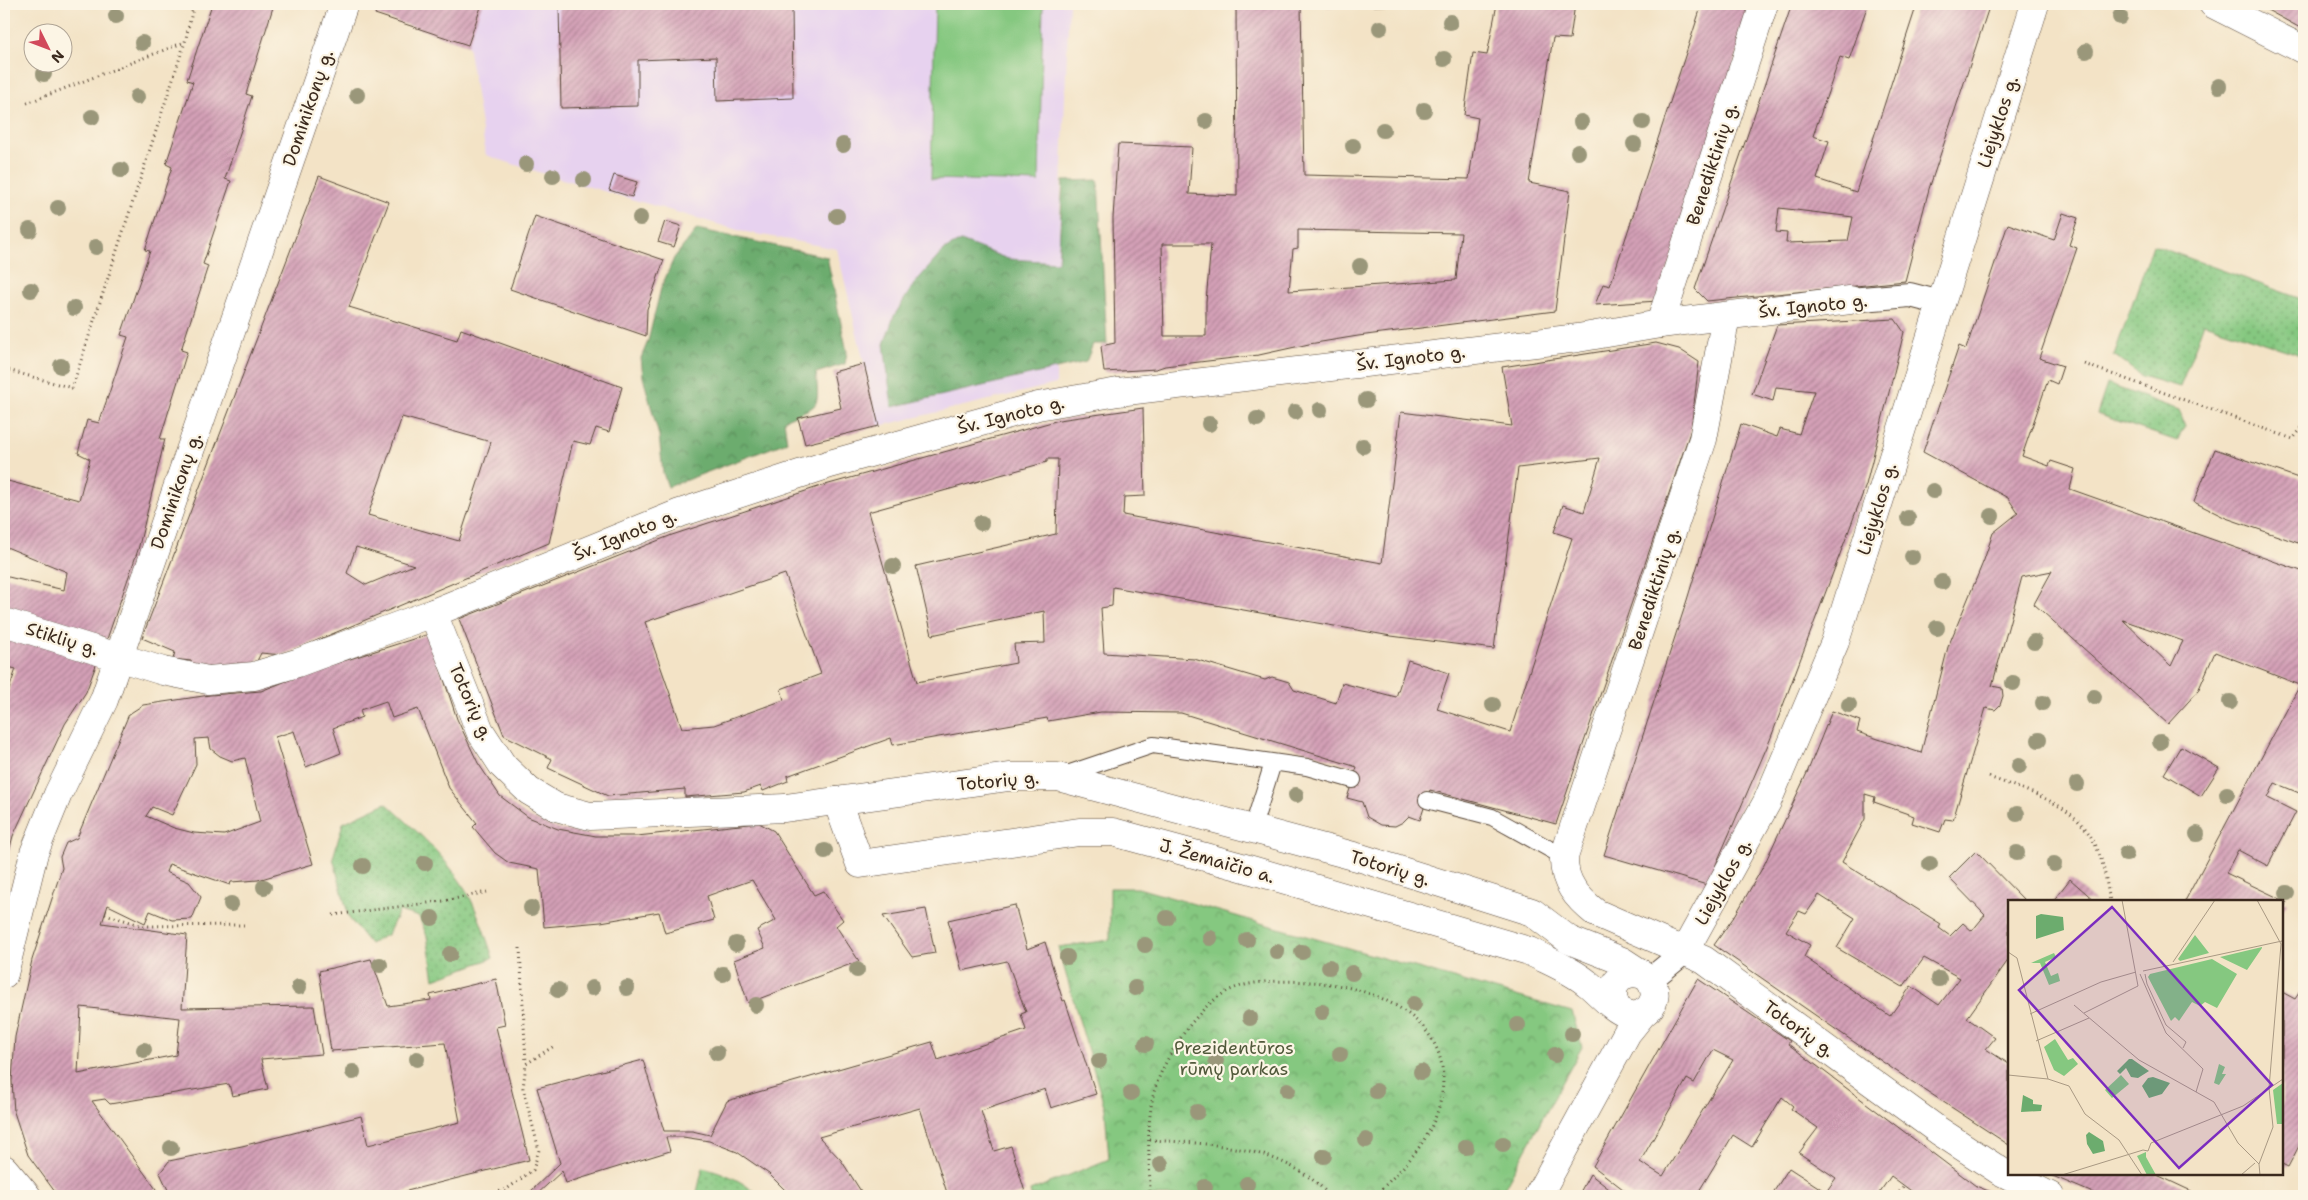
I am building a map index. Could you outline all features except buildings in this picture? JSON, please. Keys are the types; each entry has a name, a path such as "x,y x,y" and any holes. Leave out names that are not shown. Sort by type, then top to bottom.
{"street":[{"name":"Dominikonų g.","path":"4,974 34,853 58,794 104,700 344,4"},
{"name":"Benediktinių g.","path":"1660,324 1764,4"},
{"name":"Liejyklos g.","path":"1646,977 1684,952 1767,802 1835,642 2035,4"},
{"path":"2213,4 2304,50"},
{"name":"Šv. Ignoto g.","path":"119,656 163,671 208,680 254,676 297,663 433,614 680,513 830,464 1038,406 1128,391 1578,338 1660,324 1850,300 1910,296 1941,303"},
{"name":"Benediktinių g.","path":"1564,857 1702,439 1726,316"},
{"name":"Totorių g.","path":"433,614 480,731 503,766 529,791 556,807 590,816 635,816 784,808 1009,777 1058,777 1360,858 1532,912 1569,940 1622,962 1646,977"},
{"name":"Stiklių g.","path":"4,622 119,656"},
{"path":"1113,832 1118,792"},
{"name":"J. Žemaičio a.","path":"837,801 860,864 1078,832 1113,832 1238,866 1529,951 1560,966 1586,982 1627,1016"},
{"path":"1238,866 1252,830"},
{"name":"Totorių g.","path":"1564,857 1564,870 1567,880 1588,907 1608,920 1704,960 1939,1131 2000,1171 2050,1196"},
{"path":"1538,1196 1627,1016 1654,1000 1655,992 1646,977 1627,973 1616,982 1612,996 1627,1016"},
{"path":"4,1169 26,1196"}],"lane":[{"path":"1058,777 1153,745 1307,767 1353,780"},
{"path":"1252,830 1273,763"},
{"path":"1427,800 1492,817 1564,857"}],"path":[{"path":"4,369 72,388 185,42 194,4"},
{"path":"27,103 185,42"},
{"path":"2084,364 2293,438 2304,425"},
{"path":"1989,777 2052,800 2085,826 2100,856 2110,900"},
{"path":"332,915 444,901 486,892"},
{"path":"105,914 143,926 244,925"},
{"path":"485,1196 507,1189 534,1170 539,1150 523,1088 526,1064 520,948"},
{"path":"1150,1196 1151,1109 1157,1081 1171,1052 1212,1001 1230,990 1260,982 1329,983 1359,989 1385,998 1406,1011 1420,1023 1434,1043 1442,1066 1442,1085 1437,1113 1425,1138 1406,1166 1374,1196"},
{"path":"526,1064 554,1046"},
{"path":"1150,1140 1229,1146 1269,1155 1315,1182 1330,1196"},
{"path":"1897,1196 1904,1185"}],"shaded area":[{"path":"379,4 1069,4 1058,262 1056,384 879,426 837,249 741,231 486,155 468,45 375,14"}],"green space":[{"path":"935,4 1043,4 1039,182 931,179"},
{"path":"1098,180 1107,344 1093,344 1086,362 892,407 884,344 894,316 914,284 944,250 961,241 1008,259 1058,262 1063,181"},
{"path":"697,229 827,257 847,352 845,364 816,373 817,401 814,406 784,420 787,442 668,487 663,473 659,436 643,377 641,358 648,341 661,288 674,258"},
{"path":"2153,245 2304,300 2304,356 2204,323 2180,387 2141,376 2114,355"},
{"path":"2107,384 2179,410 2185,426 2177,441 2097,414"},
{"path":"386,803 435,849 460,881 475,908 493,958 434,979 427,936 419,917 399,911 388,934 370,944 349,918 333,858 343,823"},
{"name":"Prezidentūros rūmų parkas","path":"1110,888 1138,888 1572,1012 1582,1047 1500,1196 1031,1196 1030,1191 1109,1159 1105,1109 1058,947 1110,940"},
{"path":"703,1167 733,1178 760,1196 696,1196"}]}
